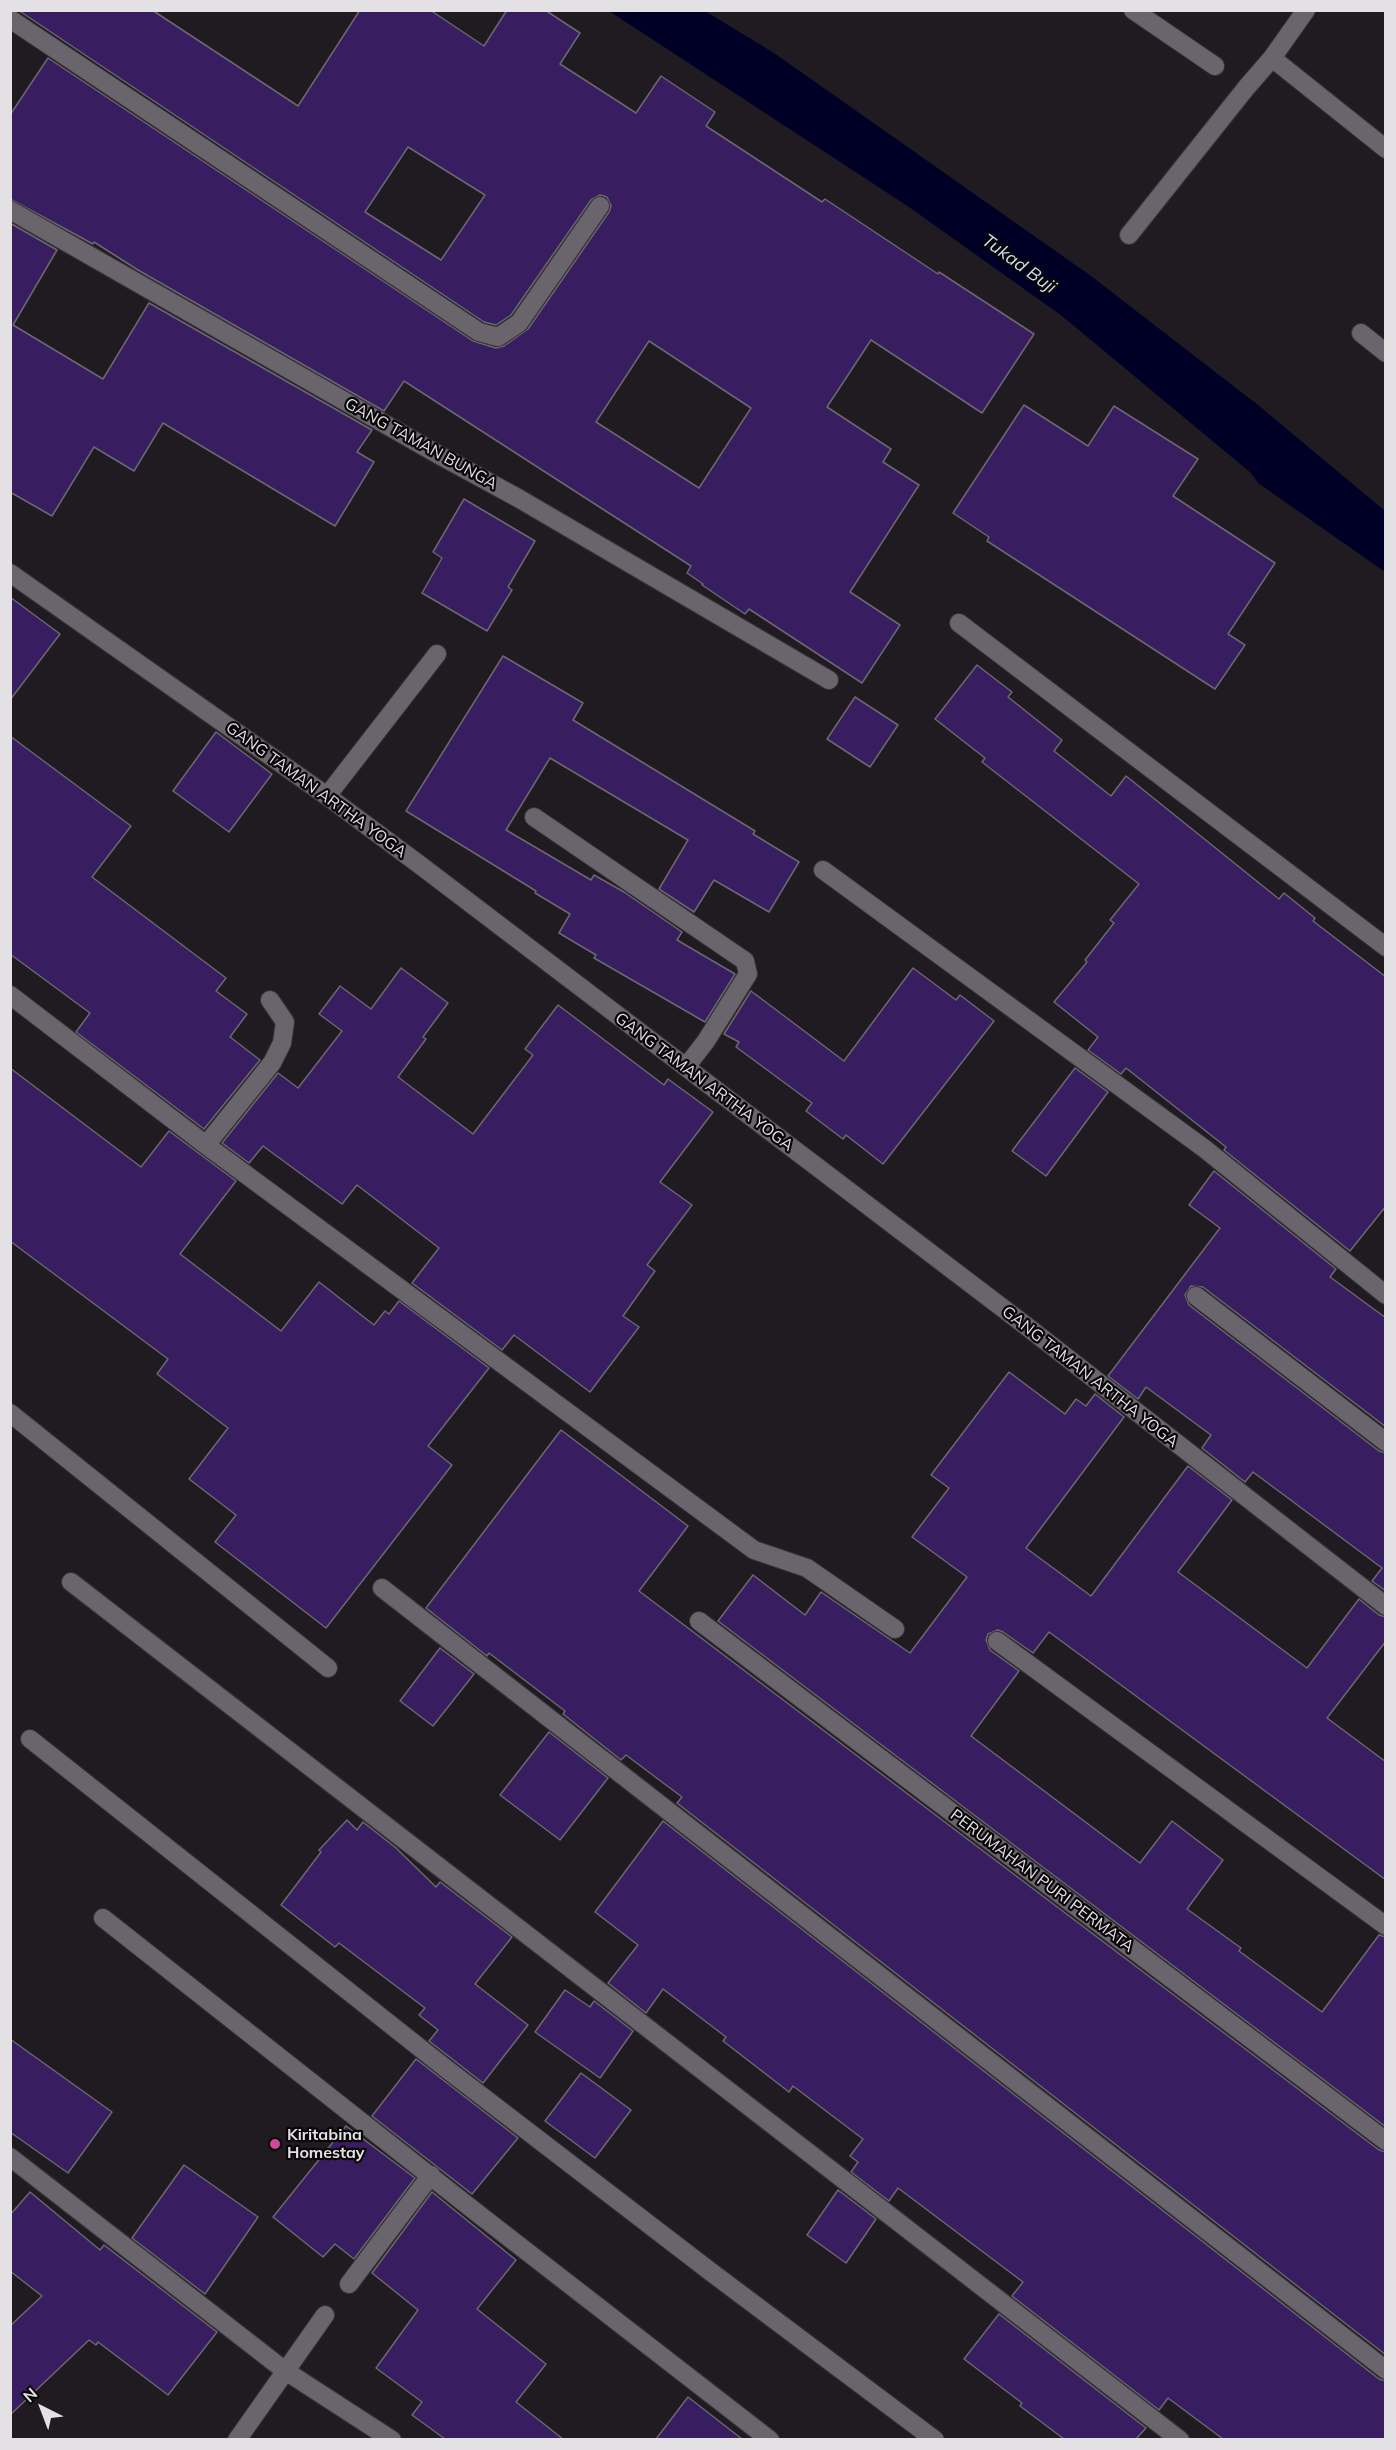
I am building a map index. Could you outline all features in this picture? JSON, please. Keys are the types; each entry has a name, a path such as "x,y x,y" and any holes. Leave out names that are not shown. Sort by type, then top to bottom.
{"street":[{"path":"1133,10 1215,66"},
{"path":"1129,235 1246,87 1272,58 1306,10"},
{"path":"10,19 478,332 498,337 519,323 600,206"},
{"path":"1272,58 1386,149"},
{"name":"GANG TAMAN BUNGA","path":"10,210 518,498 829,680"},
{"path":"1361,333 1386,353"},
{"name":"GANG TAMAN ARTHA YOGA","path":"10,573 327,796 1025,1325 1386,1606"},
{"path":"959,623 1386,947"},
{"path":"327,796 437,654"},
{"path":"534,817 745,961 748,974 706,1041 686,1067"},
{"path":"823,870 1205,1149 1386,1295"},
{"path":"10,995 206,1145 754,1550 807,1568 896,1629"},
{"path":"206,1145 272,1063 282,1043 285,1022 270,1000"},
{"path":"1196,1296 1386,1442"},
{"path":"10,1413 328,1668"},
{"path":"71,1582 1180,2439"},
{"path":"382,1588 1386,2370"},
{"name":"PERUMAHAN PURI PERMATA","path":"699,1620 1386,2141"},
{"path":"997,1641 1386,1926"},
{"path":"30,1739 453,2074 711,2272 936,2439"},
{"path":"103,1918 481,2216 770,2439"},
{"path":"10,2157 284,2370 392,2439"},
{"path":"349,2284 431,2175"},
{"path":"237,2439 325,2315"}],"water":[{"name":"Tukad Buji","path":"609,11 705,11 774,53 1091,276 1258,405 1385,511 1385,572 1258,483 1251,473 1062,316 909,207"}],"building":[{"path":"18,10 152,10 298,106 360,10 430,10 484,46 507,10 545,10 580,33 560,64 636,113 661,76 715,112 706,126 822,202 825,199 1034,334 982,413 871,340 827,407 891,449 883,462 919,485 850,592 900,625 862,683 749,609 745,614 687,573 691,566 404,381 384,411 138,270 94,242 93,244 10,199 10,115 48,58 473,341 496,348 504,346 528,329 609,212 611,206 607,197 600,195 591,200 511,315 496,325 484,322","holes":["408,147 485,195 441,260 365,212","649,341 751,408 699,488 596,422"]},
{"path":"10,223 57,250 13,325 103,379 149,303 372,430 357,452 374,462 335,526 163,423 134,471 94,447 52,516 10,492"},
{"path":"1024,405 1088,446 1114,406 1198,459 1173,496 1275,563 1228,634 1245,645 1215,689 987,541 989,537 953,513"},
{"path":"464,499 535,541 508,587 512,590 487,631 422,593 442,558 433,552"},
{"path":"10,597 60,634 10,700"},
{"path":"503,656 583,703 573,720 755,831 753,834 799,862 769,912 714,880 694,912 659,889 688,840 550,758 506,830 591,880 594,875 624,892 682,932 677,940 735,974 705,1022 594,958 596,955 559,933 570,914 406,811"},
{"path":"977,665 1012,692 1008,697 1062,740 1054,751 1111,796 1126,776 1279,899 1284,893 1315,918 1313,921 1386,977 1386,1206 1350,1251 1224,1150 1226,1147 1126,1068 1121,1074 1088,1050 1098,1037 1054,1002 1087,962 1085,960 1114,923 1110,920 1139,884 982,762 985,758 935,719"},
{"path":"855,697 898,725 870,767 827,739"},
{"path":"216,732 272,774 229,832 173,791"},
{"path":"10,736 131,826 92,877 226,978 216,991 247,1014 230,1037 260,1060 204,1129 76,1032 90,1013 10,954"},
{"path":"401,968 448,1003 423,1037 426,1039 398,1077 473,1134 533,1055 525,1049 558,1005 664,1085 668,1079 713,1112 660,1182 692,1205 647,1265 655,1271 623,1316 639,1327 590,1392 514,1335 502,1350 412,1283 439,1248 357,1185 342,1204 263,1146 249,1163 222,1143 278,1073 298,1088 342,1031 319,1014 340,986 371,1009"},
{"path":"913,968 956,1000 960,995 994,1021 883,1164 846,1135 843,1139 806,1111 812,1103 736,1047 739,1042 724,1034 751,991 844,1061"},
{"path":"10,1068 141,1167 169,1131 236,1181 180,1254 281,1331 319,1282 374,1325 385,1311 389,1314 399,1301 489,1368 428,1446 452,1465 326,1628 215,1542 236,1515 189,1479 228,1428 157,1374 168,1359 10,1241"},
{"path":"1075,1068 1108,1092 1046,1176 1012,1151"},
{"path":"1214,1171 1336,1269 1330,1277 1386,1318 1386,1427 1203,1287 1191,1286 1185,1295 1189,1305 1379,1451 1386,1453 1386,1591 1372,1581 1382,1568 1253,1472 1245,1482 1202,1448 1211,1435 1146,1387 1138,1399 1108,1376 1220,1228 1189,1205"},
{"path":"1009,1372 1065,1414 1076,1399 1086,1406 1095,1394 1124,1417 1026,1548 1091,1596 1188,1466 1232,1500 1178,1572 1307,1668 1359,1599 1379,1615 1386,1617 1386,1641 1327,1718 1386,1762 1386,1880 1049,1632 1033,1653 1003,1632 998,1630 988,1634 986,1640 990,1650 1019,1671 971,1736 1140,1863 1172,1821 1223,1860 1187,1909 1241,1948 1239,1951 1322,2012 1379,1935 1386,1937 1386,2127 718,1621 753,1575 805,1615 821,1592 910,1653 967,1577 912,1537 949,1488 931,1475"},
{"path":"561,1430 688,1526 639,1591 1379,2150 1386,2152 1386,2355 677,1803 682,1797 626,1755 621,1760 563,1714 565,1711 489,1653 487,1656 426,1608"},
{"path":"440,1648 474,1674 433,1726 400,1701"},
{"path":"549,1732 608,1778 560,1840 500,1795"},
{"path":"347,1820 357,1830 363,1822 396,1848 436,1887 440,1882 512,1937 475,1984 528,2025 483,2083 429,2041 438,2030 419,2015 425,2008 339,1943 335,1947 281,1905 321,1852 319,1850"},
{"path":"663,1821 1379,2379 1386,2381 1386,2439 1223,2439 1168,2398 1159,2410 1012,2296 1023,2282 898,2188 889,2201 851,2172 858,2162 850,2156 863,2139 793,2086 789,2092 723,2041 726,2037 663,1989 646,2013 608,1983 638,1945 595,1912"},
{"path":"565,1990 590,2007 594,2001 633,2031 600,2078 535,2032"},
{"path":"10,2039 112,2112 68,2173 10,2132"},
{"path":"416,2059 518,2138 472,2194 372,2116"},
{"path":"581,2073 631,2110 595,2158 545,2121"},
{"path":"346,2126 415,2178 354,2259 335,2244 323,2257 273,2217"},
{"path":"184,2165 258,2217 205,2294 132,2238"},
{"path":"838,2190 876,2219 846,2263 807,2235"},
{"path":"30,2192 100,2250 104,2245 217,2332 168,2395 98,2342 96,2345 89,2340 10,2415 10,2326 42,2296 10,2271 10,2215"},
{"path":"432,2192 516,2260 477,2309 546,2364 516,2402 563,2439 445,2439 412,2415 422,2402 376,2368 418,2310 372,2273"},
{"path":"999,2314 1146,2428 1136,2439 1064,2439 1020,2406 1022,2403 964,2359"},
{"path":"688,2397 742,2439 656,2439"}],"place":[{"name":"Kiritabina Homestay","path":"275,2144"}]}
